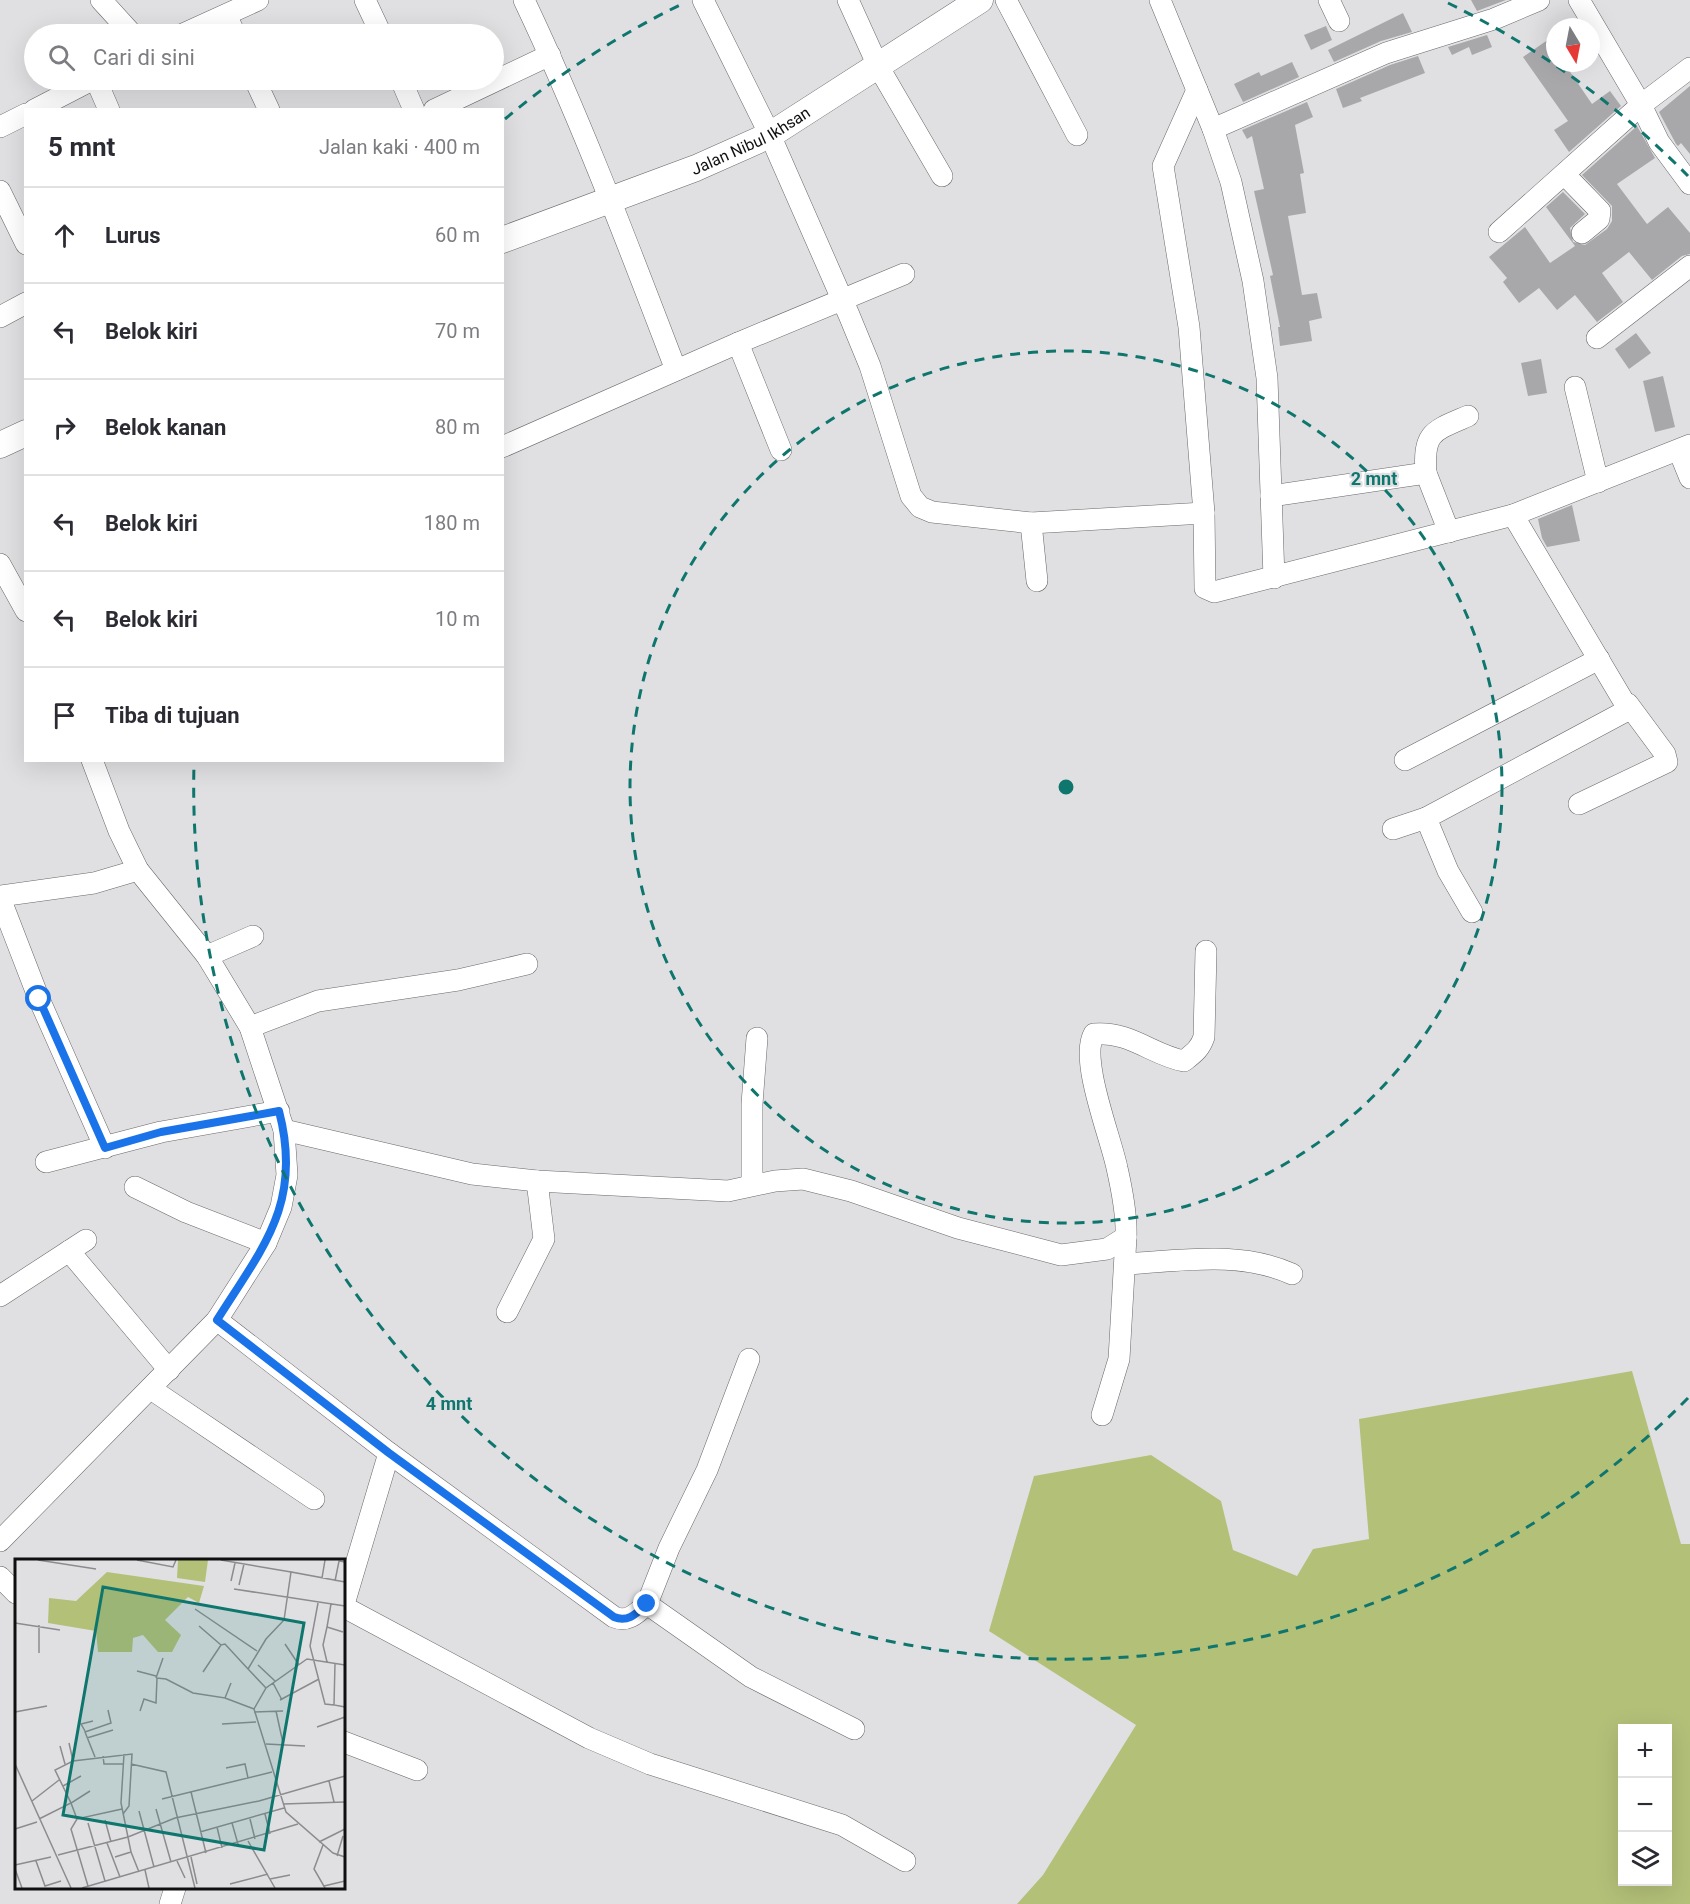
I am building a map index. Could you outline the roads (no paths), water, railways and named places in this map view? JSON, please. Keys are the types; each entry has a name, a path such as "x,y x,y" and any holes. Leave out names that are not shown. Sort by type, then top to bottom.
{"street":[{"path":"101,0 123,24"},
{"path":"206,24 258,0"},
{"path":"365,0 376,24"},
{"path":"524,0 550,55 611,201 676,370"},
{"path":"703,0 770,135 870,366 911,496 920,507 932,512 1031,523 1204,513"},
{"path":"848,0 878,66 942,176"},
{"name":"Jalan Nibul Ikhsan","path":"504,239 696,168 770,135 980,0"},
{"path":"1006,0 1077,135"},
{"path":"1160,0 1213,129 1231,182 1252,281 1267,378 1274,578"},
{"path":"1329,0 1340,21"},
{"path":"1213,129 1386,53 1494,19 1539,0"},
{"path":"1579,0 1641,105 1659,142 1690,184"},
{"path":"226,15 230,24"},
{"path":"504,77 550,55"},
{"path":"1499,232 1641,105 1690,68"},
{"path":"38,108 74,90"},
{"path":"99,90 108,108"},
{"path":"260,90 268,108"},
{"path":"405,90 413,108"},
{"path":"438,108 476,90"},
{"path":"1197,90 1163,166 1189,327 1204,513 1205,588 1214,592 1274,578 1513,515 1684,448 1690,478"},
{"path":"0,127 24,115"},
{"path":"1565,175 1600,211 1599,219 1582,232"},
{"path":"0,191 24,240"},
{"path":"1598,338 1690,266"},
{"path":"504,446 738,343 904,274"},
{"path":"0,317 24,304"},
{"path":"738,343 781,450"},
{"path":"1575,387 1598,482"},
{"path":"1449,532 1426,473 1425,446 1430,437 1445,426 1468,416"},
{"path":"0,445 24,434"},
{"path":"1271,496 1426,473"},
{"path":"1513,515 1599,659 1628,704 1665,754 1666,764 1579,804"},
{"path":"1031,523 1037,581"},
{"path":"0,564 24,607"},
{"path":"1405,760 1599,659"},
{"path":"1394,829 1426,818 1626,711 1628,704"},
{"path":"0,1541 217,1320 266,1243 281,1207 287,1175 282,1120 250,1028 207,956 138,870 119,831 94,762"},
{"path":"1426,818 1448,871 1472,912"},
{"path":"105,1148 39,999 0,897 94,882 138,870"},
{"path":"207,956 253,936"},
{"path":"1102,1415 1119,1359 1126,1236 1118,1168 1097,1094 1089,1042 1094,1034 1108,1033 1142,1043 1175,1059 1184,1060 1192,1055 1200,1048 1204,1037 1206,951"},
{"path":"250,1028 318,1000 458,980 527,964"},
{"path":"752,1185 752,1104 757,1038"},
{"path":"46,1162 161,1132 282,1120 472,1174 537,1181 717,1191 803,1179 851,1191 958,1228 1061,1255 1107,1249 1126,1236"},
{"path":"507,1312 544,1239 537,1181"},
{"path":"135,1187 186,1212 266,1243"},
{"path":"0,1296 77,1246 169,1370"},
{"path":"1125,1264 1242,1258 1269,1263 1292,1274"},
{"path":"217,1320 389,1453 620,1620 632,1617 647,1604 669,1548 707,1470 749,1359"},
{"path":"151,1389 314,1499"},
{"path":"345,1603 389,1453"},
{"path":"0,1576 15,1592"},
{"path":"647,1604 751,1677 854,1729"},
{"path":"345,1607 589,1738 650,1764 842,1825 905,1860"},
{"path":"345,1742 417,1770"},
{"path":"170,1904 174,1889"}]}
